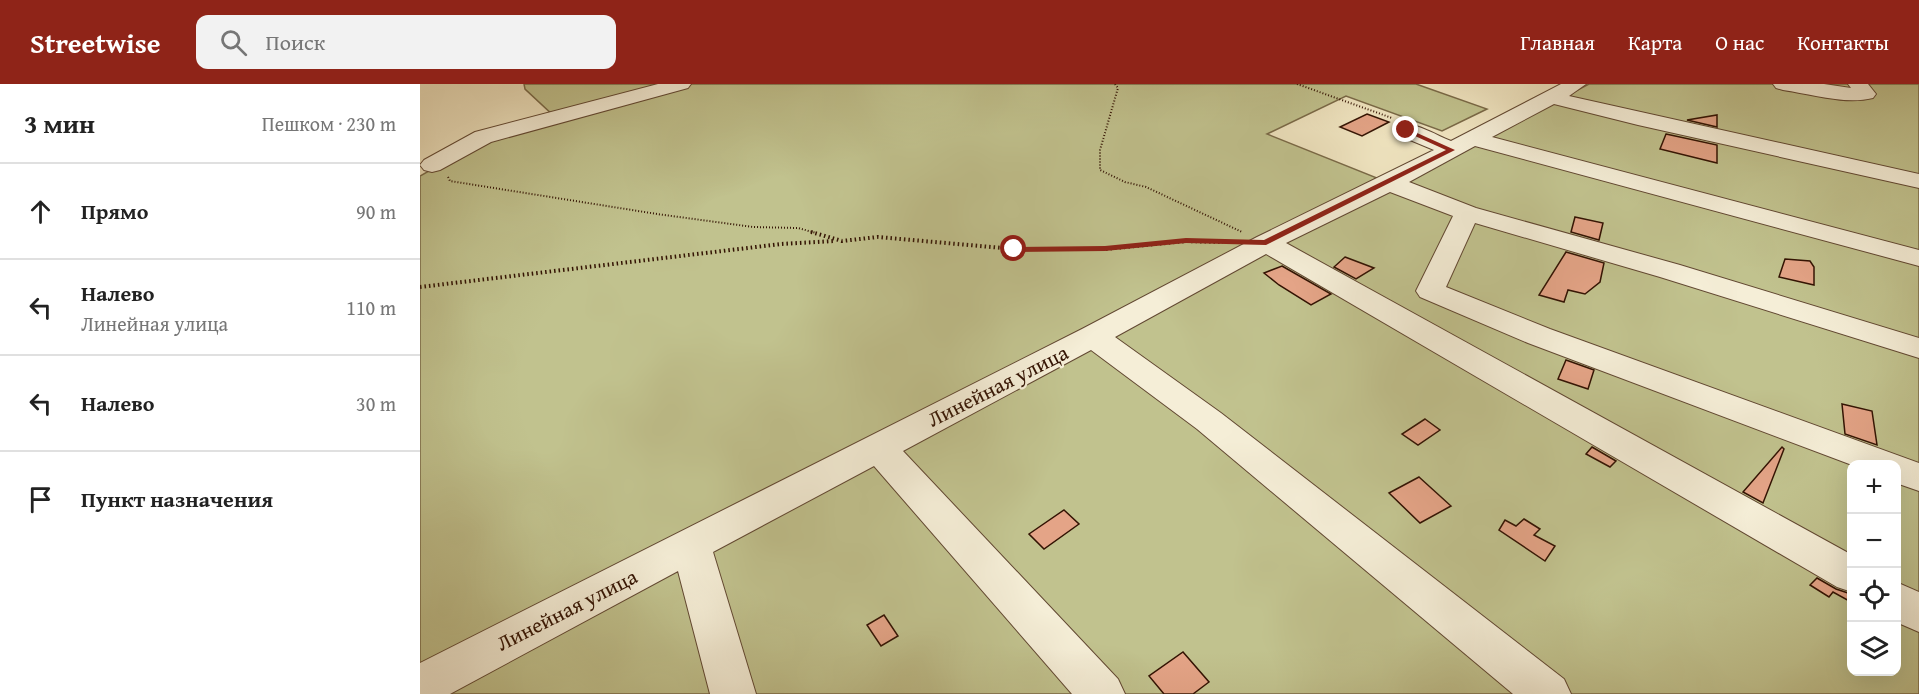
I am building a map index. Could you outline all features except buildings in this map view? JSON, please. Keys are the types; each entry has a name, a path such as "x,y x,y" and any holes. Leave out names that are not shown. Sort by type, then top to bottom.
{"street":[{"path":"432,165 483,137 681,84"},
{"path":"1783,84 1866,94 1858,84"},
{"path":"1563,91 1638,119 1919,181"},
{"name":"Линейная улица","path":"420,686 1093,336 1266,243 1389,183 1563,91"},
{"path":"1404,125 1462,144 1919,258"},
{"path":"1389,183 1467,213 1670,271 1919,348"},
{"path":"1467,213 1430,291 1539,336 1873,460"},
{"path":"1266,243 1847,572"},
{"path":"1093,336 1209,421 1548,694"},
{"path":"879,448 1102,694"},
{"path":"1901,471 1919,477"},
{"path":"691,545 733,694"},
{"path":"1901,603 1919,613"}],"path":[{"path":"1114,84 1118,88 1100,150 1100,170 1125,182 1146,187 1266,243"},
{"path":"1297,84 1404,125"},
{"path":"432,165 444,170 450,181 753,227 798,228 842,241"},
{"path":"420,287 502,275 692,256 810,241 842,241 878,237 1014,249 1105,249 1186,241 1266,243"}],"green space":[{"path":"524,84 1416,84 1487,109 1442,131 1346,96 1267,134 1377,178 420,669 420,176 483,140 556,118 525,89"},
{"path":"1589,84 1919,84 1919,694 421,694"}],"route":[{"path":"1014,249 1105,249 1186,241 1266,243 1452,150 1406,130"}]}
